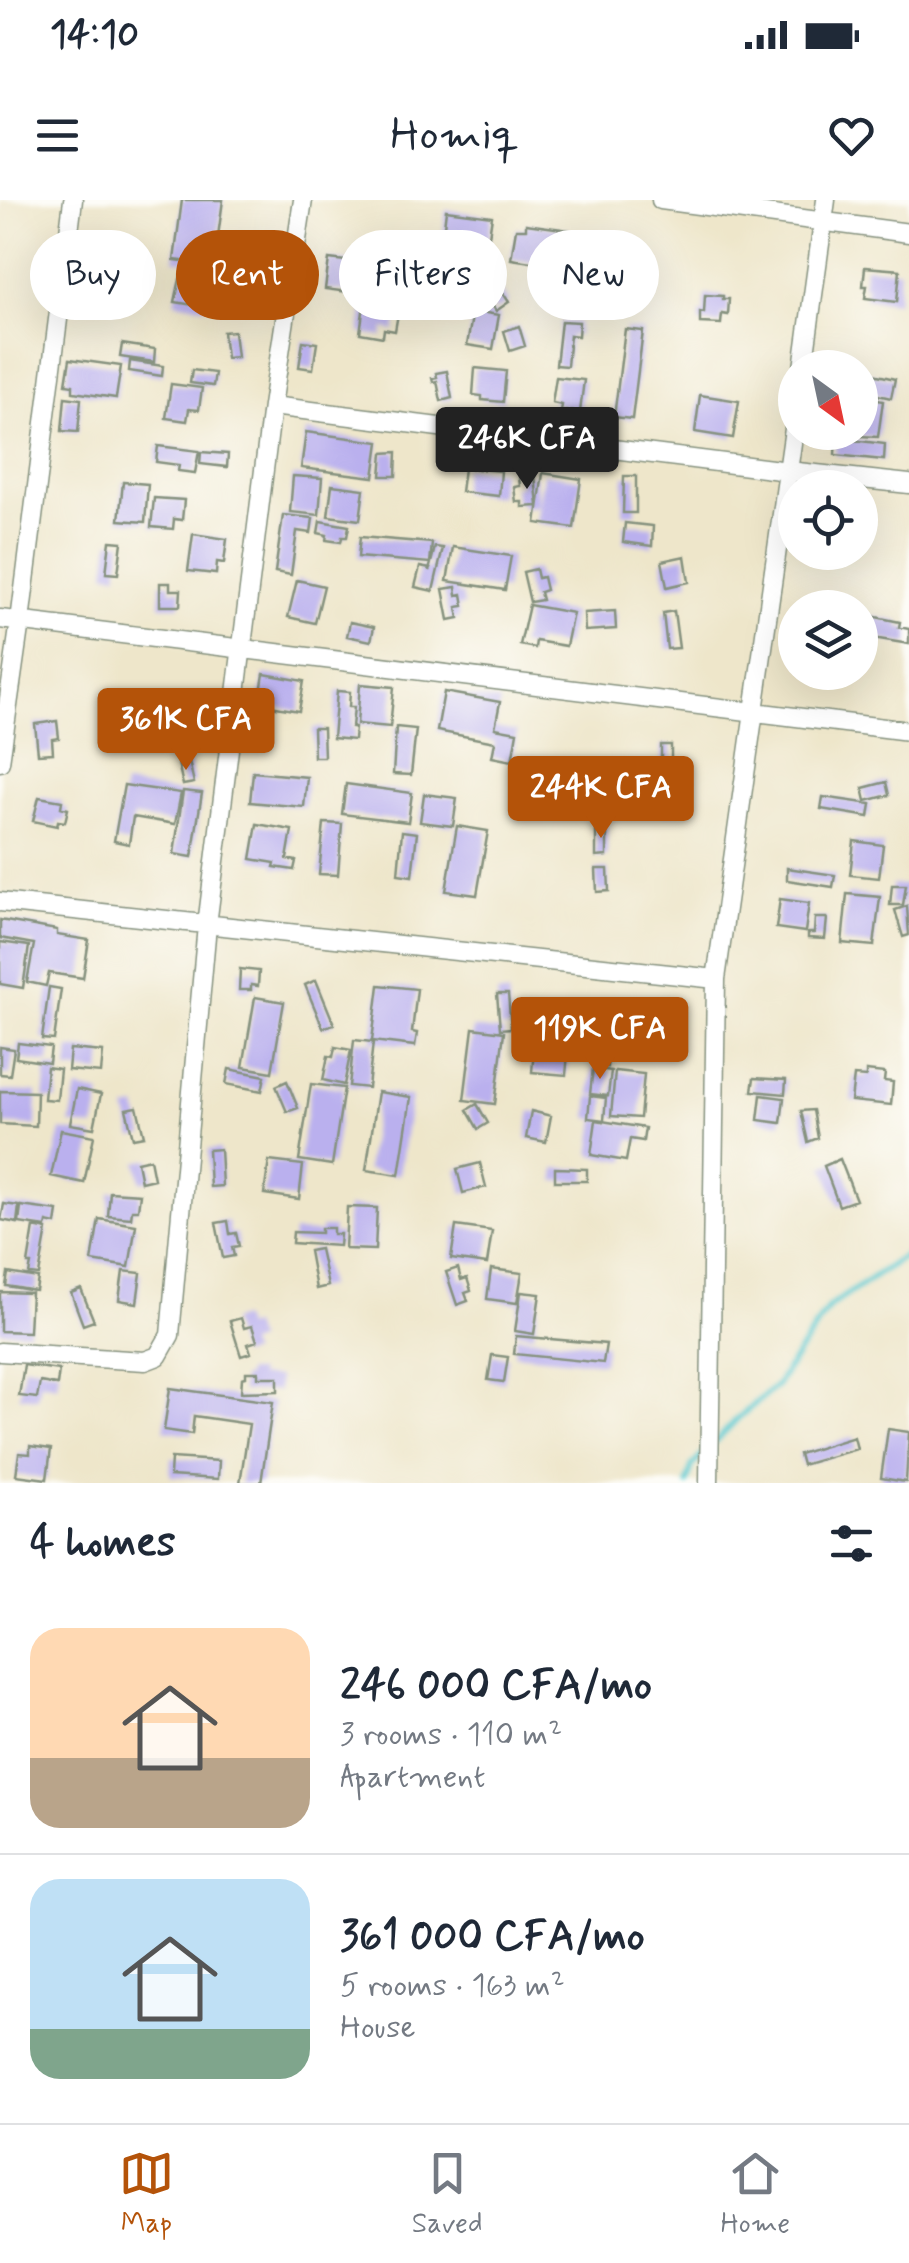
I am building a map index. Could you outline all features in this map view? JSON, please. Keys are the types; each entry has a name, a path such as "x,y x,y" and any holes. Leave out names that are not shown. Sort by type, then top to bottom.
{"street":[{"path":"0,762 73,200"},
{"path":"0,1352 145,1361 158,1356 170,1335 207,924 272,406 303,200"},
{"path":"661,200 909,233"},
{"path":"806,350 826,200"},
{"path":"272,406 780,470"},
{"path":"878,481 909,484"},
{"path":"708,1483 716,979 778,540"},
{"path":"0,618 909,731"},
{"path":"0,902 716,979"}],"building":[{"path":"182,200 223,200 219,230 178,230"},
{"path":"446,210 492,216 490,230 444,230"},
{"path":"526,224 570,230 527,230 527,261 511,259 516,229 526,229"},
{"path":"329,259 339,260 339,291 325,289"},
{"path":"865,267 900,270 897,302 865,298"},
{"path":"705,295 729,299 728,315 722,314 721,324 700,323"},
{"path":"362,320 397,320 395,331 384,329 383,337 360,333"},
{"path":"471,320 498,320 493,349 467,345"},
{"path":"561,321 579,322 578,336 570,335 567,366 556,365"},
{"path":"519,326 525,346 510,351 504,331"},
{"path":"625,329 643,331 632,419 614,417"},
{"path":"234,331 237,357 226,358 223,332"},
{"path":"303,341 317,343 313,369 299,367"},
{"path":"122,344 155,349 154,362 120,357"},
{"path":"70,359 121,366 116,398 73,392 73,385 66,384"},
{"path":"130,361 163,366 162,376 129,371"},
{"path":"475,368 506,371 503,402 473,395"},
{"path":"192,370 215,373 213,386 190,383"},
{"path":"447,371 452,398 441,401 437,381 432,378"},
{"path":"878,375 895,379 891,398 878,395"},
{"path":"556,377 584,380 580,412 561,411 562,405 552,403"},
{"path":"171,384 202,388 199,410 189,409 187,421 166,418"},
{"path":"700,395 739,401 733,438 695,432"},
{"path":"65,397 81,399 78,432 62,431"},
{"path":"878,400 883,401 878,437"},
{"path":"306,432 379,442 374,477 301,468"},
{"path":"878,443 885,444 884,460 835,455 835,450 878,450"},
{"path":"158,446 199,451 195,473 178,471 179,465 156,462"},
{"path":"201,452 228,454 227,467 200,464"},
{"path":"397,452 396,476 381,476 383,453"},
{"path":"464,468 501,471 499,496 461,492"},
{"path":"543,473 581,479 574,528 536,523"},
{"path":"535,475 538,506 522,507 522,502 516,502 514,487 520,486 519,477"},
{"path":"293,476 322,478 319,515 290,512"},
{"path":"624,476 636,476 636,513 623,513"},
{"path":"123,482 148,484 145,522 119,520"},
{"path":"332,485 364,489 360,520 328,516"},
{"path":"154,498 184,500 182,520 174,519 173,529 151,527"},
{"path":"283,515 313,518 311,533 297,531 291,575 275,572"},
{"path":"320,521 349,526 347,537 342,537 341,542 326,540 327,535 318,533"},
{"path":"625,523 653,526 652,546 623,542"},
{"path":"193,534 227,539 224,563 217,562 216,574 188,571"},
{"path":"360,537 432,543 430,563 358,557"},
{"path":"110,541 122,542 118,574 106,573"},
{"path":"435,547 443,548 433,591 415,587 420,567 430,569"},
{"path":"453,547 511,556 505,590 447,581"},
{"path":"685,556 689,582 667,587 662,561"},
{"path":"536,569 546,590 540,592 542,600 530,602 523,572"},
{"path":"297,580 324,586 315,623 288,617"},
{"path":"160,583 170,583 170,590 181,590 180,606 160,606"},
{"path":"456,587 464,606 457,607 459,618 449,620 443,589"},
{"path":"529,605 573,613 566,646 536,641 535,648 520,645"},
{"path":"615,611 616,629 585,631 584,613"},
{"path":"674,611 679,648 667,649 663,613"},
{"path":"878,617 900,622 899,627 909,629 909,644 878,639"},
{"path":"350,622 374,627 371,641 347,636"},
{"path":"264,674 304,681 299,711 259,704"},
{"path":"360,684 394,687 390,727 357,724"},
{"path":"337,691 350,692 354,740 333,738"},
{"path":"444,692 500,702 495,728 517,732 512,761 492,757 495,742 437,731"},
{"path":"131,697 167,703 163,725 127,719"},
{"path":"57,721 59,738 52,739 53,753 38,754 35,724"},
{"path":"396,727 416,729 411,775 393,774"},
{"path":"313,728 323,728 324,757 314,757"},
{"path":"661,745 671,745 671,777 661,777"},
{"path":"189,761 194,783 183,785 178,763"},
{"path":"253,772 307,777 304,807 250,802"},
{"path":"671,782 676,813 663,814 659,784"},
{"path":"886,782 889,795 866,801 863,788"},
{"path":"346,784 412,793 408,822 342,814"},
{"path":"124,785 181,793 175,824 133,817 129,844 114,841"},
{"path":"183,791 202,793 192,857 174,854"},
{"path":"424,794 457,798 453,826 420,822"},
{"path":"39,797 62,801 61,807 68,809 65,822 58,821 57,826 33,821"},
{"path":"823,797 871,804 869,817 821,809"},
{"path":"324,823 342,824 338,875 319,874"},
{"path":"257,824 292,830 287,859 296,861 294,870 251,859"},
{"path":"596,825 607,825 607,856 596,857"},
{"path":"457,826 488,831 477,895 446,891"},
{"path":"402,831 417,833 412,876 398,874"},
{"path":"854,841 883,845 879,878 850,875"},
{"path":"787,868 835,875 833,887 787,880"},
{"path":"596,869 608,869 609,891 597,892"},
{"path":"892,885 906,885 903,905 890,905"},
{"path":"847,894 880,897 874,946 842,943"},
{"path":"780,899 809,903 805,932 776,928"},
{"path":"907,906 909,935 903,937 895,910"},
{"path":"815,918 827,918 825,939 808,938 808,933 814,933"},
{"path":"0,920 89,940 83,978 49,973 46,986 27,982 34,944 0,938"},
{"path":"0,942 29,946 23,988 0,984"},
{"path":"240,969 259,971 258,986 239,990"},
{"path":"316,980 334,1024 323,1028 305,985"},
{"path":"379,985 417,989 412,1032 417,1033 415,1046 372,1041"},
{"path":"49,987 61,989 54,1040 42,1039"},
{"path":"497,994 508,994 511,1028 500,1029"},
{"path":"255,997 284,1002 272,1072 243,1067"},
{"path":"608,1010 627,1012 623,1041 600,1038 603,1015 608,1015"},
{"path":"635,1013 665,1016 662,1047 632,1043"},
{"path":"473,1028 504,1032 495,1104 464,1100"},
{"path":"354,1040 373,1042 368,1088 349,1086"},
{"path":"597,1041 605,1042 604,1049 609,1050 607,1067 594,1065"},
{"path":"18,1043 51,1047 49,1063 16,1058"},
{"path":"0,1047 14,1049 10,1075 0,1074"},
{"path":"335,1047 351,1050 344,1085 323,1080 328,1056 333,1057"},
{"path":"543,1047 568,1053 566,1075 532,1072 534,1050 542,1051"},
{"path":"70,1049 103,1052 101,1073 68,1070"},
{"path":"47,1067 60,1069 57,1100 44,1099"},
{"path":"593,1068 611,1071 608,1096 590,1094"},
{"path":"229,1069 265,1076 262,1091 226,1084"},
{"path":"615,1071 644,1074 640,1118 611,1116"},
{"path":"866,1071 885,1073 884,1081 893,1082 891,1105 851,1101 854,1076 866,1077"},
{"path":"754,1078 786,1080 785,1094 752,1091"},
{"path":"287,1081 298,1108 287,1112 276,1086"},
{"path":"311,1084 344,1088 332,1165 299,1160"},
{"path":"77,1089 101,1094 94,1128 70,1124"},
{"path":"0,1091 37,1092 36,1126 0,1124"},
{"path":"378,1092 411,1097 399,1175 366,1170"},
{"path":"761,1095 784,1098 781,1123 758,1120"},
{"path":"590,1096 606,1098 604,1120 588,1118"},
{"path":"477,1104 488,1123 478,1129 467,1110"},
{"path":"137,1107 144,1136 133,1138 126,1109"},
{"path":"813,1110 818,1138 808,1142 801,1111"},
{"path":"531,1111 551,1116 546,1142 526,1138"},
{"path":"596,1120 645,1128 643,1141 630,1139 626,1161 591,1155"},
{"path":"61,1130 94,1136 84,1183 51,1176"},
{"path":"220,1149 222,1186 210,1187 208,1150"},
{"path":"150,1159 154,1179 141,1182 137,1162"},
{"path":"840,1159 856,1200 839,1206 824,1166"},
{"path":"269,1161 303,1165 299,1199 264,1194"},
{"path":"480,1163 486,1187 463,1193 457,1169"},
{"path":"555,1168 587,1169 587,1181 555,1181"},
{"path":"110,1192 140,1194 138,1210 132,1210 131,1218 108,1216"},
{"path":"4,1204 19,1206 17,1223 1,1220"},
{"path":"21,1206 58,1211 56,1224 47,1222 46,1227 19,1223"},
{"path":"347,1207 377,1208 375,1250 345,1249"},
{"path":"99,1219 136,1225 129,1267 92,1261"},
{"path":"228,1221 230,1234 236,1233 239,1246 232,1247 234,1256 223,1258 216,1223"},
{"path":"456,1226 492,1231 487,1264 451,1259"},
{"path":"34,1227 47,1230 39,1275 29,1274"},
{"path":"321,1228 333,1228 333,1234 340,1234 339,1246 292,1243 293,1232 321,1233"},
{"path":"320,1249 328,1286 316,1289 309,1251"},
{"path":"458,1268 461,1280 467,1278 471,1291 465,1293 468,1301 457,1305 446,1272"},
{"path":"491,1269 522,1273 517,1303 487,1299"},
{"path":"123,1271 141,1273 137,1303 119,1300"},
{"path":"8,1273 38,1278 36,1291 6,1286"},
{"path":"81,1289 94,1321 83,1325 71,1293"},
{"path":"0,1292 31,1293 29,1332 0,1331"},
{"path":"521,1292 540,1294 534,1334 515,1331"},
{"path":"241,1318 244,1328 252,1326 257,1341 248,1344 251,1353 241,1356 230,1321"},
{"path":"516,1336 606,1344 603,1363 514,1354"},
{"path":"492,1355 508,1357 504,1382 488,1380"},
{"path":"24,1365 59,1370 57,1385 40,1382 37,1398 19,1396"},
{"path":"246,1372 258,1372 258,1377 278,1377 278,1391 241,1392"},
{"path":"170,1388 273,1402 261,1483 240,1483 249,1424 194,1416 192,1434 164,1430"},
{"path":"888,1429 909,1432 906,1482 881,1478"},
{"path":"854,1437 857,1449 802,1465 799,1454"},
{"path":"30,1446 51,1449 47,1479 16,1475 19,1453 30,1454"},
{"path":"171,1458 219,1461 218,1479 170,1476"}],"waterway":[{"path":"716,1441 776,1386 829,1307 909,1253"},
{"path":"687,1483 692,1466 704,1454"}]}
